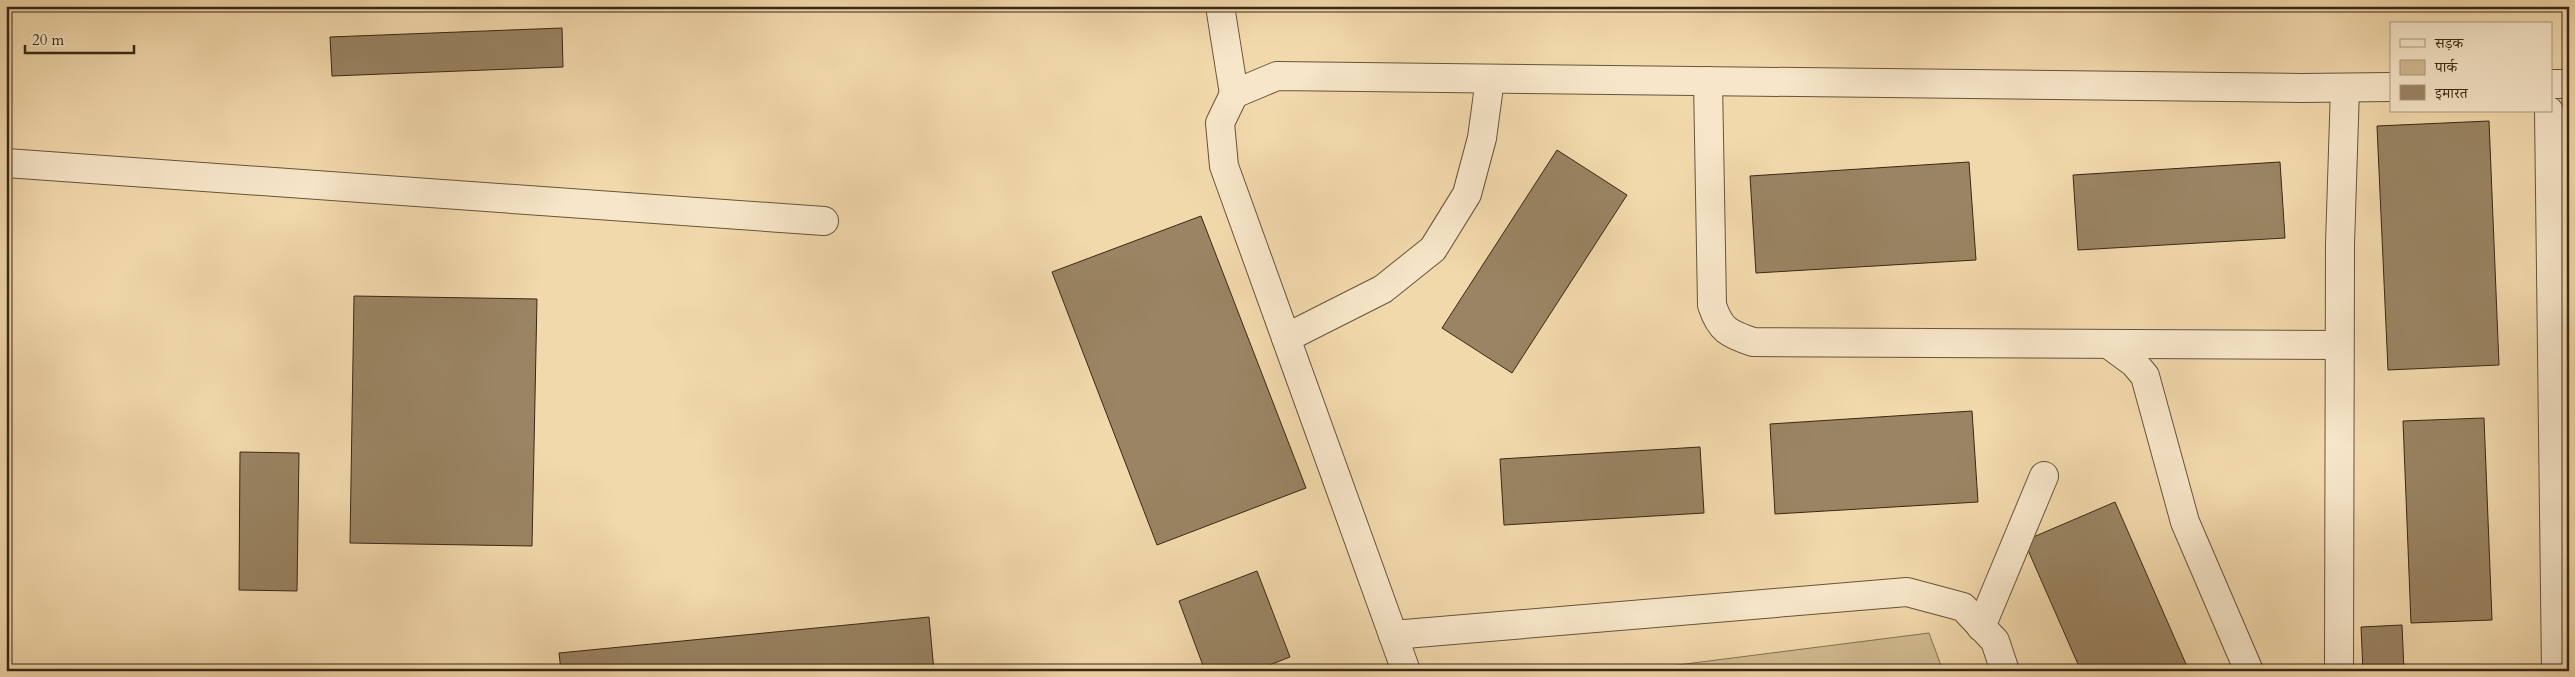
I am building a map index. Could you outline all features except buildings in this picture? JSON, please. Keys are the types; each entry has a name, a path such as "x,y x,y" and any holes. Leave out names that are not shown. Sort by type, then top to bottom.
{"street":[{"path":"1220,6 1234,94 1220,124 1224,166 1406,671"},
{"path":"1234,94 1277,76 2390,87"},
{"path":"1286,338 1383,289 1433,250 1467,194 1482,138 1490,78"},
{"path":"1708,81 1712,305 1718,322 1732,335 1753,342 2339,345"},
{"path":"2552,84 2569,84"},
{"path":"2339,671 2339,345 2345,88"},
{"path":"2549,112 2556,671"},
{"path":"6,163 824,221"},
{"path":"2108,344 2134,362 2145,376 2185,522 2250,671"},
{"path":"1982,627 2044,476"},
{"path":"1393,635 1906,592 1962,607 1994,641 2005,671"}],"green space":[{"path":"1929,633 1943,671 1630,671"}]}
